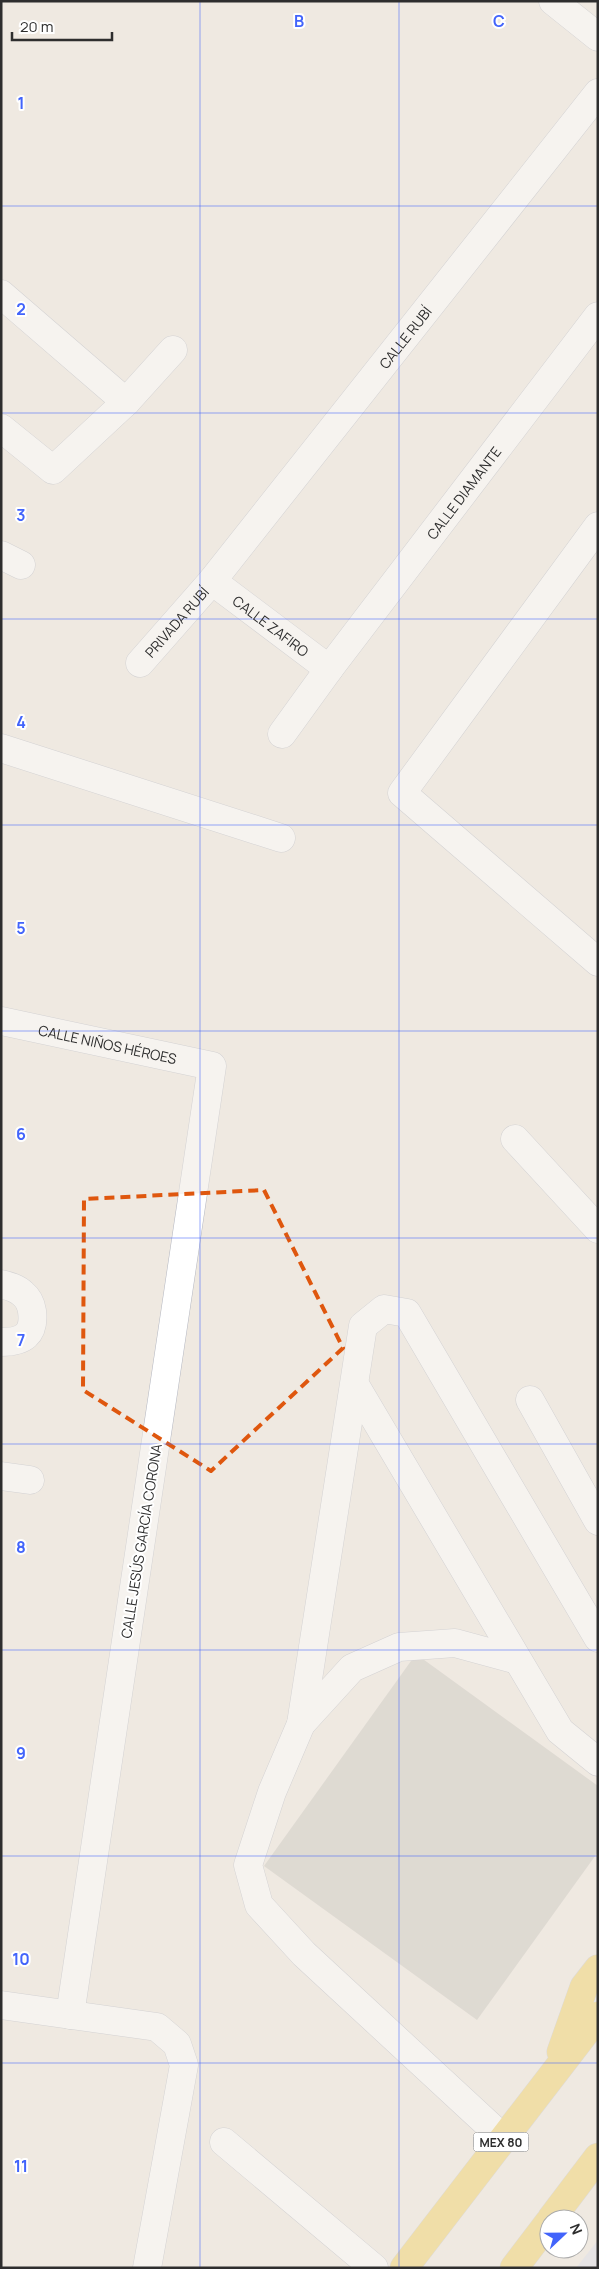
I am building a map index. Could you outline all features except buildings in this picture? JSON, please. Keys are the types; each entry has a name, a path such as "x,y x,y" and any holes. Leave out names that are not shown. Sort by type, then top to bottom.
{"main road":[{"path":"552,2075 584,1987 598,1970"},
{"name":"MEX 80","path":"404,2268 598,2016"},
{"path":"558,2209 598,2157"},
{"path":"514,2268 539,2235"}],"street":[{"path":"554,1 598,37"},
{"name":"CALLE RUBÍ","path":"212,581 598,93"},
{"path":"1,294 126,402"},
{"name":"CALLE DIAMANTE","path":"282,734 329,669 598,316"},
{"path":"1,428 52,470 126,402 173,350"},
{"path":"598,526 402,793 598,962"},
{"name":"PRIVADA RUBÍ","path":"140,663 212,581"},
{"name":"CALLE ZAFIRO","path":"212,581 329,669"},
{"path":"1,748 281,838"},
{"name":"CALLE NIÑOS HÉROES","path":"1,1021 212,1066"},
{"name":"CALLE JESÚS GARCÍA CORONA","path":"70,2015 212,1066"},
{"path":"515,1139 598,1230"},
{"path":"1,1284 13,1287 24,1294 31,1305 32,1316 32,1328 23,1338 13,1342 1,1342"},
{"path":"504,2139 304,1954 258,1905 248,1865 272,1792 301,1724 363,1326 384,1309 407,1313 598,1638"},
{"path":"355,1385 560,1731 598,1762"},
{"path":"530,1400 598,1521"},
{"path":"1,1476 30,1480"},
{"path":"301,1724 352,1668 399,1647 455,1643 518,1660"},
{"path":"1,2005 156,2027 177,2044 184,2065 147,2268"},
{"path":"224,2142 374,2268"}],"highlighted area":[{"path":"264,1190 343,1348 211,1471 83,1390 84,1199"}],"shaded area":[{"path":"598,2240 598,2268 576,2268 583,2259 589,2259 589,2251"}]}
